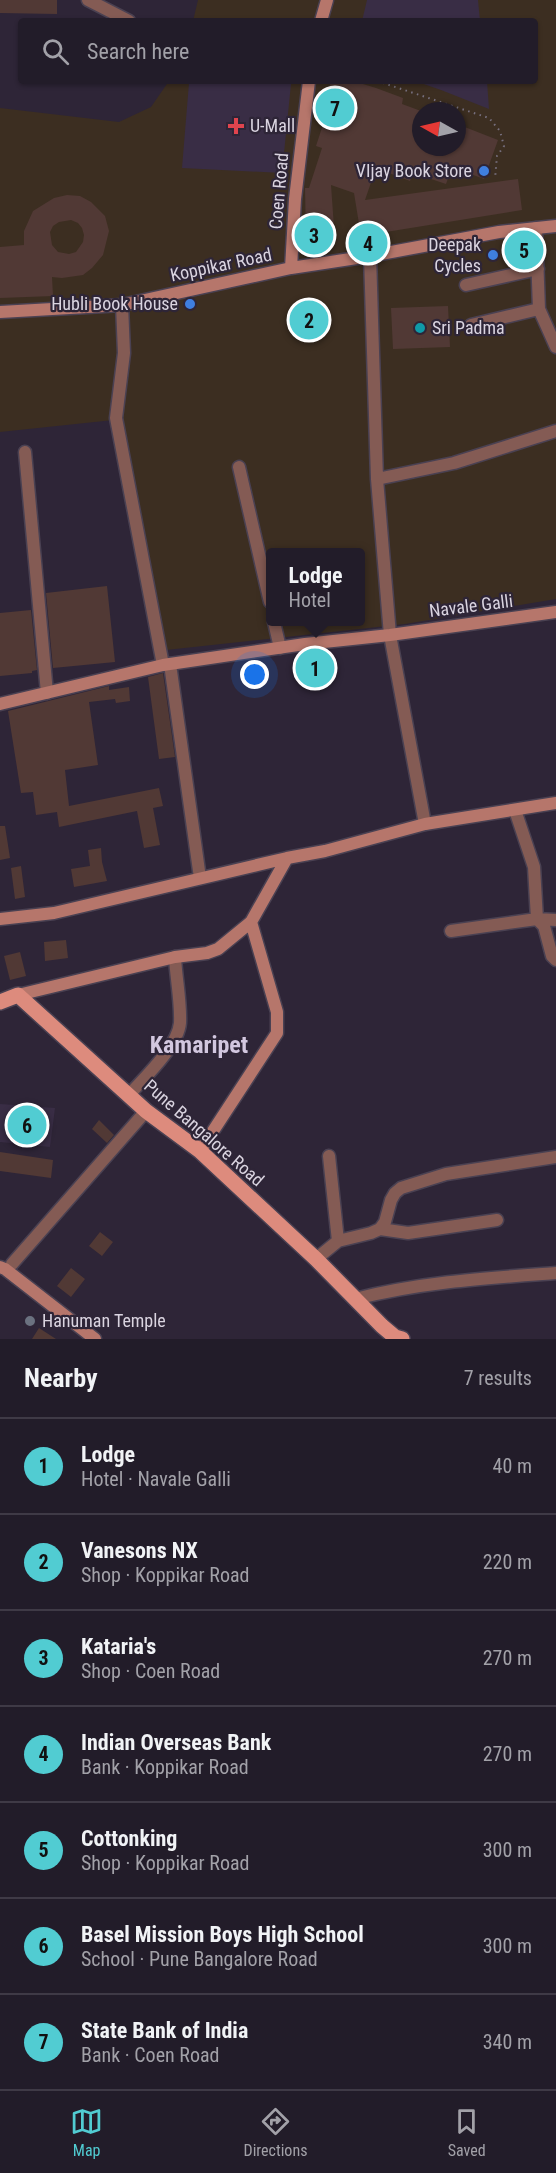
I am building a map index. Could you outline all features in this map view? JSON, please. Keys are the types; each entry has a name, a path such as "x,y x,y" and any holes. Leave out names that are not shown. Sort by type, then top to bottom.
{"main road":[{"name":"Pune Bangalore Road","path":"18,995 146,1111 200,1151 397,1338"},
{"path":"0,1002 18,995"}],"street":[{"path":"88,0 123,18"},
{"path":"322,18 327,0"},
{"name":"Coen Road","path":"291,268 295,199 309,84"},
{"name":"Koppikar Road","path":"0,312 122,305 291,268 499,232 556,226"},
{"path":"536,228 539,309 556,347"},
{"path":"370,256 377,479 390,634 425,824"},
{"path":"466,285 537,269"},
{"path":"122,305 124,353 116,418 166,665 200,878"},
{"path":"471,325 539,309"},
{"path":"377,479 454,463 556,431"},
{"path":"25,452 47,693"},
{"path":"239,467 266,585"},
{"name":"Navale Galli","path":"0,704 166,665 556,612"},
{"path":"275,626 280,648"},
{"path":"0,919 54,913 325,851 425,824 556,803"},
{"path":"515,810 534,867 537,919 544,926 552,956 556,960"},
{"path":"18,995 175,957 207,953 218,949 251,922 287,858"},
{"path":"451,931 537,919 556,920"},
{"path":"200,1151 277,1032 278,1012 251,922"},
{"path":"129,1095 177,1035 180,1023 175,957"},
{"path":"95,1339 5,1269 146,1111"},
{"path":"329,1156 338,1242"},
{"path":"316,1259 338,1242 380,1229 385,1222 394,1193 401,1188 446,1174 556,1157"},
{"path":"380,1229 408,1233 497,1220"},
{"path":"356,1299 398,1288 556,1273"}],"path":[{"path":"386,84 489,118 500,131 504,146 497,156 495,179"}],"shaded area":[{"path":"198,0 556,0 556,599 405,624 166,650 123,419 0,432 0,108 119,122 151,107 167,84 538,84 538,18 194,18"},
{"path":"367,0 478,0 480,18 363,18"},
{"name":"U-Mall","path":"189,84 291,84 282,173 182,168"},
{"path":"424,84 487,84 489,109"},
{"path":"0,1104 55,1108 50,1147 0,1142"}],"building":[{"path":"0,0 57,0 57,14 0,13"},
{"path":"330,84 363,84 403,98 402,104 412,108 412,156 466,156 466,128 498,140 484,179 452,167 446,184 413,173 410,181 376,168 365,200 518,179 522,210 361,236 354,193 331,185 335,241 310,241 306,237 305,188 309,188 322,148 316,146 332,97 327,95"},
{"path":"67,195 80,196 91,202 105,216 109,231 103,255 83,275 52,277 53,296 0,298 0,247 24,245 24,231 33,211 54,198","holes":["71,220 78,223 84,235 83,242 76,252 69,254 58,252 52,245 50,232 53,226 59,222"]},
{"name":"Sri Padma","path":"448,306 450,347 393,349 391,308"},
{"path":"107,586 115,662 53,668 46,593"},
{"path":"31,610 37,670 32,673 0,676 0,613"},
{"path":"163,673 175,757 159,759 148,677"},
{"path":"109,686 109,690 129,687 130,701 116,703 115,699 89,702 98,765 65,770 69,806 159,788 163,806 153,808 160,845 144,848 137,811 59,827 57,812 36,815 33,792 21,793 8,711"},
{"path":"0,826 5,826 10,858 0,860"},
{"path":"101,848 107,881 74,887 71,869 90,866 88,850"},
{"path":"21,866 25,897 15,899 11,868"},
{"path":"66,940 68,958 45,961 44,942"},
{"path":"20,952 26,976 10,980 4,956"},
{"path":"99,1120 114,1135 107,1143 92,1129"},
{"path":"0,1152 53,1160 51,1178 0,1171"},
{"path":"100,1232 113,1242 102,1256 89,1246"},
{"path":"71,1268 85,1279 71,1297 57,1286"},
{"path":"39,1328 56,1339 32,1339"}],"place":[{"name":"State Bank of India","path":"335,108"},
{"name":"U-Mall","path":"236,126"},
{"name":"VIjay Book Store","path":"484,171"},
{"name":"Kataria's","path":"314,235"},
{"name":"Indian Overseas Bank","path":"368,243"},
{"name":"Cottonking","path":"524,250"},
{"name":"Deepak Cycles","path":"493,255"},
{"name":"Hubli Book House","path":"190,304"},
{"name":"Vanesons NX","path":"309,320"},
{"name":"Sri Padma","path":"420,328"},
{"name":"Lodge","path":"315,668"},
{"name":"Basel Mission Boys High School","path":"27,1125"},
{"name":"Hanuman Temple","path":"30,1321"}],"district":[{"name":"Kamaripet","path":"199,1045"}]}
